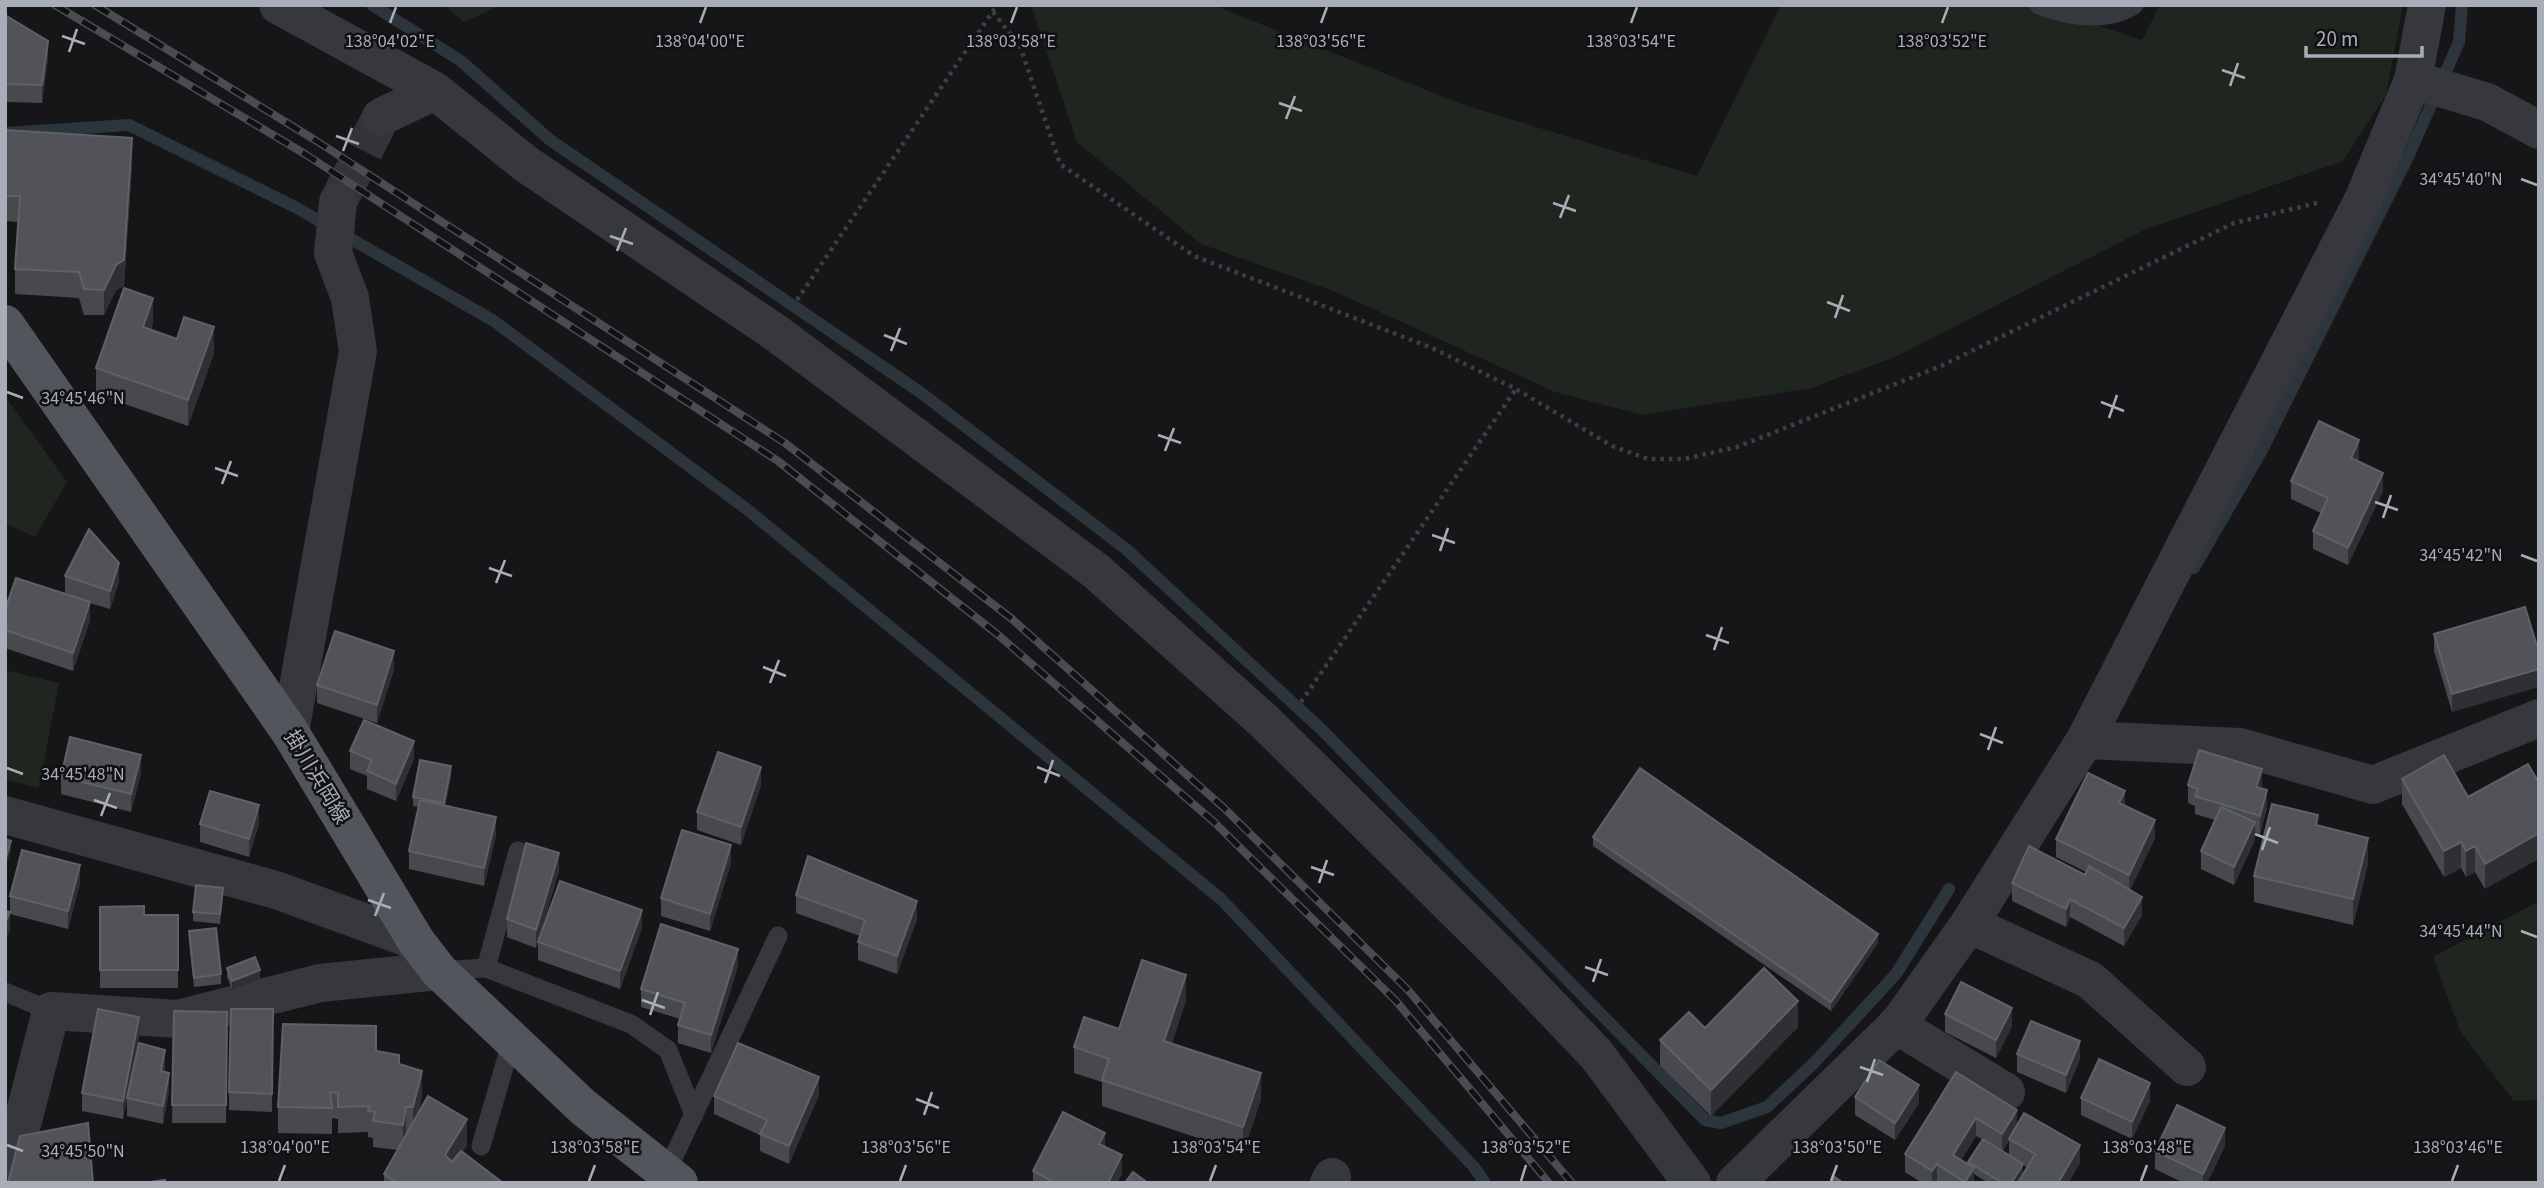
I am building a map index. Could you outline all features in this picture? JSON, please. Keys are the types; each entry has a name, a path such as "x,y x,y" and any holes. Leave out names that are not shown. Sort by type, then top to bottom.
{"main road":[{"name":"掛川浜岡線","path":"5,324 290,732 416,942 439,971 583,1107 672,1178"}],"street":[{"path":"278,5 435,91 526,164 776,333 1096,572 1265,722 1510,964 1595,1054 1692,1183"},
{"path":"1735,1183 1896,1025 2099,741 2363,200 2414,80 2427,5"},
{"path":"2414,80 2487,102 2539,130"},
{"path":"382,117 435,91"},
{"path":"290,732 358,351 350,298 333,253 338,202"},
{"path":"2099,741 2240,747 2373,785 2539,718"},
{"path":"5,815 276,890 416,942"},
{"path":"1969,924 2090,980 2187,1067"},
{"path":"7,1183 51,1011 178,1019 320,983 439,971"},
{"path":"1896,1025 2006,1092"}],"lane":[{"path":"2039,5 2070,17 2123,13 2134,5"},
{"path":"486,968 518,851"},
{"path":"672,1178 694,1115 778,936"},
{"path":"439,971 486,968 631,1024 668,1049 694,1115"},
{"path":"5,992 51,1011"},
{"path":"481,1146 512,1040"}],"path":[{"path":"808,285 997,5"},
{"path":"993,12 1020,46 1060,164 1194,256 1432,348 1516,389 1612,446 1648,459 1684,459 1737,447 1941,366 2234,223 2312,202 2363,200"},
{"path":"1304,700 1516,389"}],"shaded area":[{"path":"444,5 501,5 464,22"},
{"path":"1031,5 1213,5 1461,104 1697,176 1781,5 2035,5 2142,40 2160,5 2403,5 2386,95 2343,161 2144,230 1895,357 1811,388 1643,415 1555,392 1336,292 1201,244 1077,142"},
{"path":"5,396 67,482 35,537 5,523"},
{"path":"5,670 59,683 39,788 5,780"},
{"path":"2539,901 2539,1100 2514,1101 2460,1031 2433,957"}],"building":[{"path":"5,15 48,41 42,85 5,84"},
{"path":"5,130 132,138 124,260 116,265 104,290 84,289 79,272 15,269 20,196 5,196"},
{"path":"124,288 153,298 143,327 177,339 184,317 214,327 188,400 96,368"},
{"path":"2319,421 2359,440 2351,458 2383,473 2348,548 2313,531 2328,498 2291,481"},
{"path":"89,529 119,563 110,591 65,576"},
{"path":"16,578 90,602 73,653 5,630 5,610"},
{"path":"2525,607 2539,653 2539,669 2452,694 2434,634"},
{"path":"335,631 394,651 377,705 317,685"},
{"path":"364,720 414,741 396,784 367,771 372,760 350,751"},
{"path":"70,737 141,755 131,794 61,777"},
{"path":"2199,750 2262,769 2256,787 2267,790 2260,816 2195,796 2198,789 2188,785"},
{"path":"718,752 761,767 741,827 697,812"},
{"path":"2444,755 2468,797 2528,764 2539,783 2539,833 2485,864 2475,846 2466,851 2461,842 2444,851 2402,779"},
{"path":"420,760 451,766 444,803 413,797"},
{"path":"1640,768 1878,934 1831,1002 1593,837"},
{"path":"2088,773 2125,791 2119,803 2155,820 2129,875 2056,839"},
{"path":"210,791 259,805 249,839 200,824"},
{"path":"420,800 496,817 484,868 409,851"},
{"path":"2272,804 2318,815 2316,825 2368,838 2353,899 2254,876"},
{"path":"2221,807 2255,822 2234,867 2201,851"},
{"path":"682,830 731,845 710,914 661,898"},
{"path":"5,839 11,841 5,860"},
{"path":"526,843 559,853 536,930 507,919"},
{"path":"2029,846 2085,875 2089,866 2142,897 2124,928 2070,899 2066,909 2012,883"},
{"path":"22,850 80,865 68,911 10,896"},
{"path":"808,856 917,901 897,956 858,942 865,920 796,895"},
{"path":"560,881 642,910 620,971 538,942"},
{"path":"196,885 223,888 220,914 193,912"},
{"path":"144,906 144,915 178,915 178,970 100,970 100,907"},
{"path":"661,924 738,949 711,1035 678,1025 685,1003 641,989"},
{"path":"216,928 221,974 194,978 189,931"},
{"path":"255,957 260,970 232,981 227,968"},
{"path":"1142,960 1186,975 1164,1041 1261,1073 1243,1127 1102,1080 1109,1059 1074,1047 1084,1017 1119,1029"},
{"path":"1764,968 1798,1001 1711,1090 1660,1040 1689,1012 1705,1028"},
{"path":"1961,982 2012,1008 1996,1040 1945,1014"},
{"path":"98,1009 139,1017 123,1101 82,1093"},
{"path":"231,1009 273,1009 272,1094 229,1092"},
{"path":"174,1011 227,1012 226,1105 172,1105"},
{"path":"2031,1021 2080,1041 2066,1075 2017,1054"},
{"path":"283,1024 376,1026 376,1051 399,1055 399,1064 422,1071 413,1107 406,1107 403,1125 373,1121 375,1112 368,1111 369,1106 338,1107 338,1093 330,1092 332,1108 278,1107"},
{"path":"139,1043 165,1050 161,1071 169,1073 163,1106 127,1098"},
{"path":"738,1043 819,1077 789,1146 760,1134 767,1120 714,1096"},
{"path":"2099,1059 2150,1083 2132,1122 2081,1098"},
{"path":"1879,1060 1919,1085 1895,1123 1855,1097"},
{"path":"1956,1072 2017,1110 2002,1134 1976,1118 1953,1155 1974,1168 1965,1182 1937,1164 1932,1171 1905,1154"},
{"path":"428,1096 467,1119 445,1155 452,1162 461,1151 503,1183 396,1183 384,1174"},
{"path":"2177,1105 2225,1128 2203,1174 2155,1151"},
{"path":"1063,1112 1105,1133 1099,1144 1122,1155 1108,1183 1056,1183 1033,1171"},
{"path":"2024,1113 2080,1145 2058,1183 2018,1183 2035,1154 2009,1139"},
{"path":"88,1123 93,1183 8,1183 20,1136"},
{"path":"1983,1139 2023,1164 2011,1183 2003,1183 1968,1162"},
{"path":"1133,1172 1148,1183 1125,1183"},
{"path":"1835,1177 1843,1183 1831,1183"},
{"path":"165,1180 165,1183 142,1183"}],"waterway":[{"path":"372,5 461,61 550,140 920,392 1126,549 1322,730 1705,1120 1721,1123 1767,1107 1814,1063 1896,974 1949,889"},
{"path":"2194,568 2261,452 2407,159 2459,42 2462,5"},
{"path":"5,133 129,125 297,208 494,321 748,510 1221,899 1474,1167 1485,1183"}],"tunnel":[{"path":"338,202 381,117"}],"railway":[{"path":"55,5 305,154 778,461 997,634 1214,822 1396,1001 1549,1183"},
{"path":"95,5 315,140 785,443 1012,619 1224,808 1408,990 1572,1183"}]}
